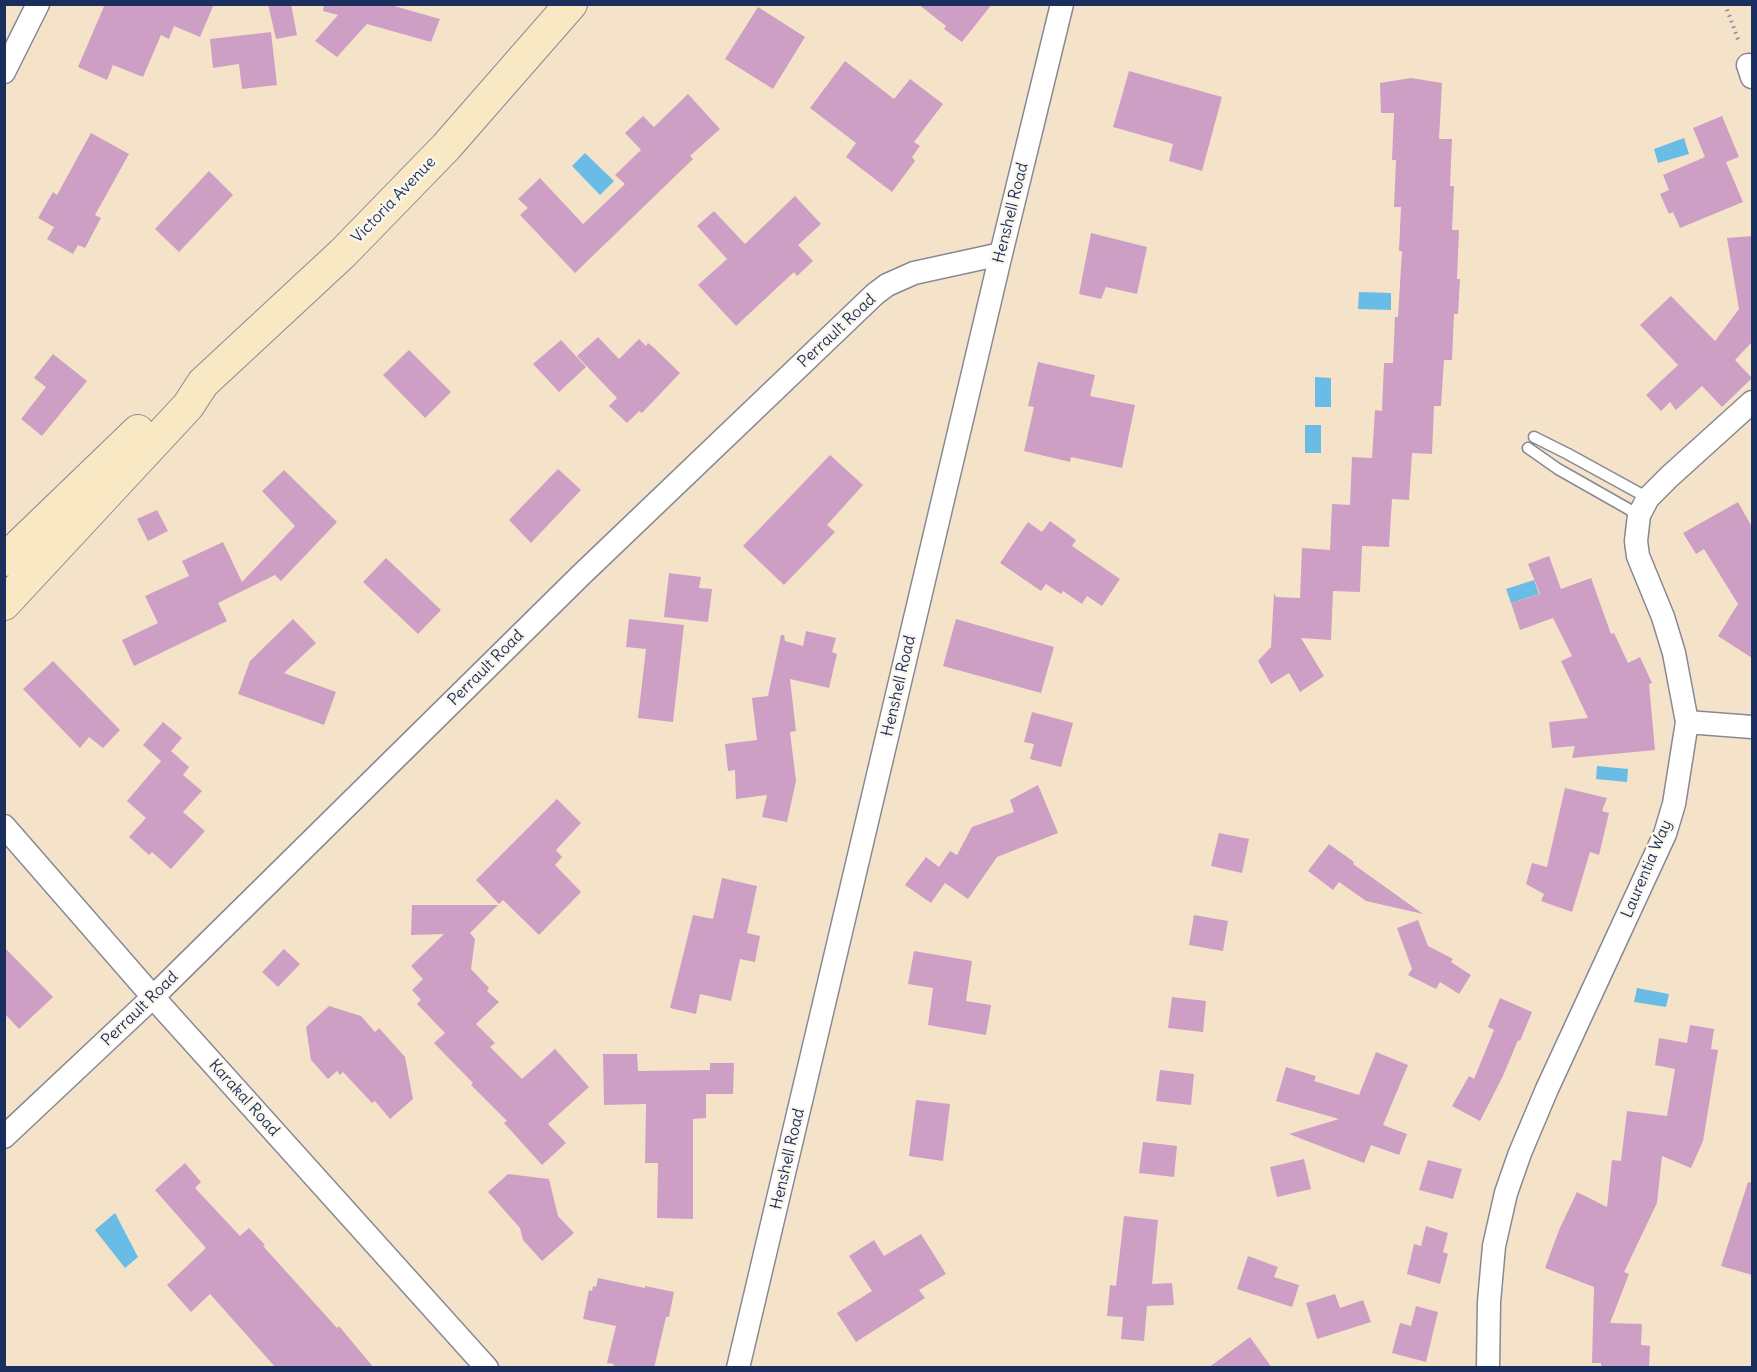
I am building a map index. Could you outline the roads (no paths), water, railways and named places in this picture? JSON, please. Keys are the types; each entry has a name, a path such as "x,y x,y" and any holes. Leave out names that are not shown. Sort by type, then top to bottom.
{"street":[{"path":"4,72 39,4"},
{"name":"Victoria Avenue","path":"4,604 188,406 203,383 351,244 446,147 572,4"},
{"name":"Henshell Road","path":"738,1368 1062,4"},
{"name":"Perrault Road","path":"4,1137 153,997 581,575 875,294 887,285 914,273 1001,254"},
{"name":"Victoria Avenue","path":"4,560 151,419 183,392 203,383"},
{"path":"1643,506 1752,402"},
{"name":"Laurentia Way","path":"1488,1368 1488,1302 1494,1246 1506,1193 1547,1089 1665,834 1674,804 1687,722 1674,653 1663,617 1638,556 1636,541 1643,506"},
{"path":"1687,722 1752,727"},
{"name":"Karakal Road","path":"4,826 153,997 487,1368"}],"lane":[{"path":"1534,437 1568,454 1643,506"},
{"path":"1528,448 1558,469 1643,506"}],"water":[{"path":"1684,138 1689,154 1658,163 1654,149"},
{"path":"585,153 614,181 600,195 572,166"},
{"path":"1359,292 1391,293 1391,310 1358,309"},
{"path":"1315,377 1331,378 1331,407 1315,407"},
{"path":"1305,425 1321,425 1321,453 1305,453"},
{"path":"1534,580 1539,594 1511,603 1506,589"},
{"path":"1597,766 1628,769 1627,782 1596,779"},
{"path":"1637,988 1669,994 1666,1007 1634,1002"},
{"path":"115,1213 138,1257 125,1268 95,1230"}]}
